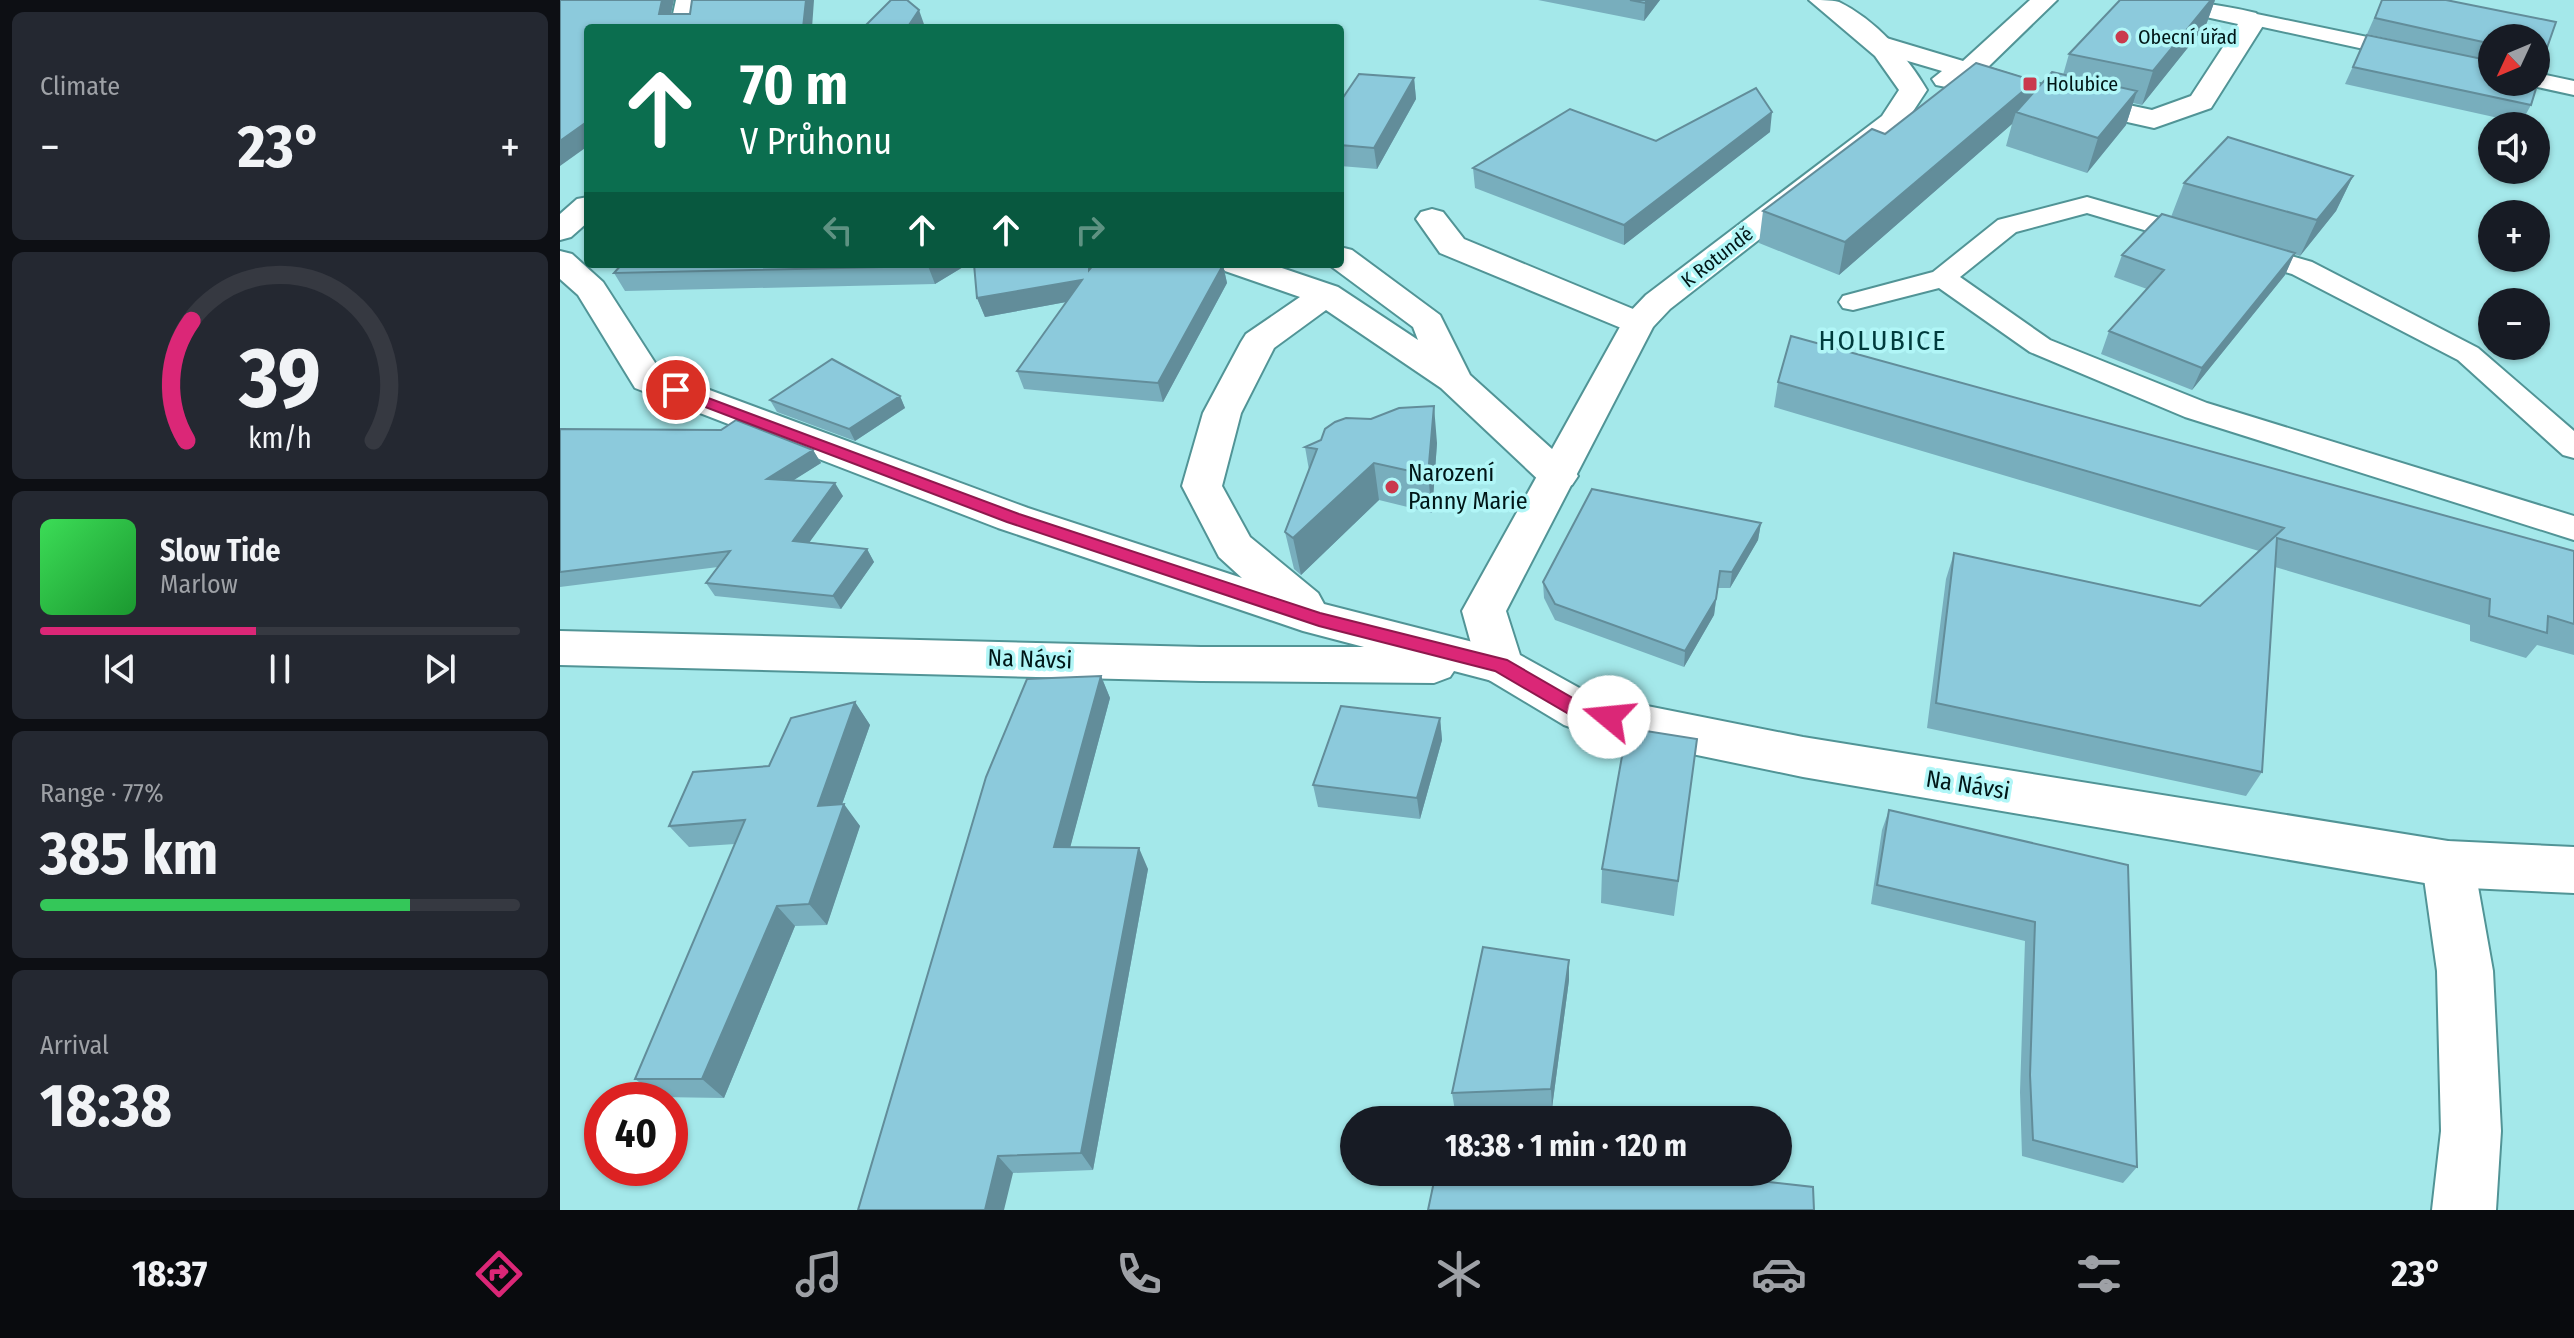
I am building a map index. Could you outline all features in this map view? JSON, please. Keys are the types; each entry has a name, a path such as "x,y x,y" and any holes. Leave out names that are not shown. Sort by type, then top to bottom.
{"street":[{"path":"684,24 688,0"},
{"path":"1821,0 1883,45 1902,68 1913,90 1967,72 2045,0"},
{"path":"1883,45 2057,98 2154,119 2201,102 2251,24 2247,18 2160,0"},
{"name":"K Rotundě","path":"1638,323 1658,302 1892,122 1913,90"},
{"path":"560,230 584,209"},
{"path":"1432,219 1452,246 1638,323 1484,611 1500,665"},
{"path":"1344,260 1428,322 1454,380"},
{"name":"Na Návsi","path":"560,261 591,289 648,380 1013,518 1319,619 1500,665 1581,712 1803,757 2448,864 2574,870"},
{"path":"1249,268 1326,294 1454,380 1558,476"},
{"name":"Na Návsi","path":"1319,619 1234,547 1202,486 1222,413 1259,342 1326,294"},
{"name":"Na Návsi","path":"560,648 1201,664 1500,665"},
{"path":"2448,864 2465,971 2471,1131 2464,1210"}],"lane":[{"path":"2247,18 2478,67"},
{"path":"2550,83 2574,88"},
{"path":"1853,302 1943,278 2007,226 2087,205 2302,268 2468,354 2574,448"},
{"path":"1943,278 2040,346 2196,410 2574,528"}],"building":[{"path":"560,0 662,0 659,14 690,14 692,0 806,0 803,24 584,24 584,124 560,141"},
{"path":"891,0 907,0 919,10 910,24 867,24"},
{"path":"2120,0 2211,0 2153,71 2069,54"},
{"path":"2382,0 2446,0 2556,22 2550,39 2550,24 2478,24 2478,41 2375,18"},
{"path":"2367,35 2478,58 2478,94 2353,67"},
{"path":"1976,63 2035,81 1845,242 1763,211 1872,129 1885,134"},
{"path":"2052,72 2137,91 2098,138 2016,112"},
{"path":"1359,74 1414,78 1374,148 1344,145 1344,96"},
{"path":"1756,88 1772,112 1624,225 1473,168 1570,109 1656,141"},
{"path":"2489,96 2534,96 2531,105"},
{"path":"2228,137 2353,176 2317,220 2184,183"},
{"path":"2162,214 2295,253 2202,368 2109,331 2164,270 2122,255"},
{"path":"618,268 838,268 614,273"},
{"path":"974,268 1221,268 1158,383 1017,371 1082,280 977,298"},
{"path":"1791,336 2574,551 2574,624 2548,616 2547,633 2489,616 2490,599 2277,538 2262,772 1936,703 1954,553 2200,606 2284,528 1778,382"},
{"path":"832,359 900,396 849,429 770,400"},
{"path":"1434,406 1428,475 1374,463 1293,538 1285,532 1317,449 1305,447 1321,440 1325,429 1346,418 1371,419 1399,408"},
{"path":"736,420 813,450 767,479 835,483 793,541 867,549 833,596 706,583 730,551 560,572 560,429 721,430"},
{"path":"1592,489 1761,523 1732,572 1720,571 1716,599 1685,651 1555,604 1543,582"},
{"path":"1101,676 1054,847 1139,848 1081,1153 998,1156 985,1210 858,1210 986,777 1027,679"},
{"path":"855,702 818,806 844,804 809,904 777,906 702,1079 635,1079 745,820 669,826 693,772 769,766 791,718"},
{"path":"1341,706 1440,718 1417,798 1313,785"},
{"path":"1627,728 1697,739 1678,881 1602,869"},
{"path":"1889,810 2128,865 2137,1167 2033,1140 2030,1075 2035,922 1877,885"},
{"path":"1483,947 1569,960 1551,1089 1452,1093"},
{"path":"1792,1185 1813,1187 1814,1210 1428,1210 1433,1186"}],"place":[{"name":"Obecní úřad","path":"2122,37"},
{"name":"Holubice","path":"2030,84"},
{"name":"Narození Panny Marie","path":"1392,487"}],"district":[{"name":"HOLUBICE","path":"1883,340"}],"route":[{"path":"676,390 1013,518 1319,619 1500,665 1581,712 1609,717"}]}
